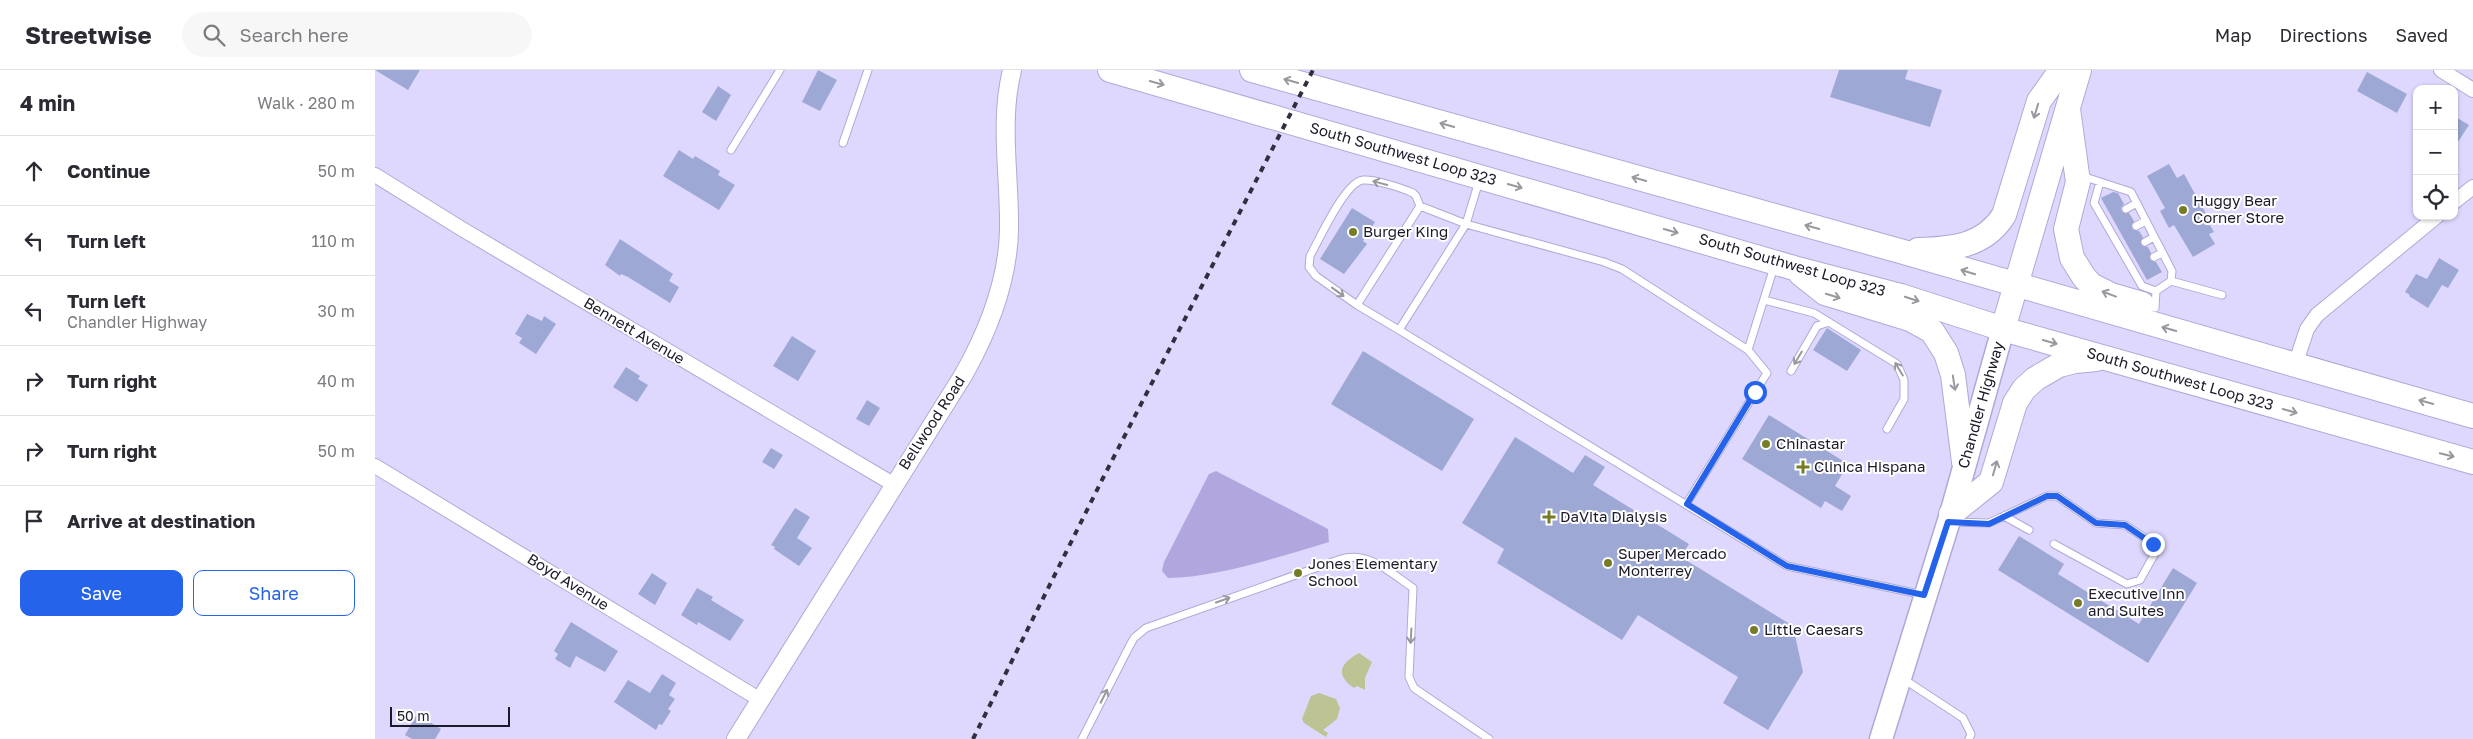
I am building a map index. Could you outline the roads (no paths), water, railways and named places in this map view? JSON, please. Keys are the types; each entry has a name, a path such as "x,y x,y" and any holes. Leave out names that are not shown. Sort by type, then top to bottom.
{"highway":[{"name":"South Southwest Loop 323","path":"1110,70 2473,462"},
{"path":"1252,70 1900,251 2015,286 2473,416"},
{"path":"1900,251 1962,246 1979,239 1996,227 2004,215 2039,101 2061,70"},
{"name":"Chandler Highway","path":"2003,328 2079,70"},
{"path":"2068,109 2078,182 2066,229 2069,249 2078,268 2091,285 2100,291 2155,300 2239,333 2289,363"},
{"path":"1785,265 1825,293 1910,319 1932,331 1946,353 1953,375 1964,462"},
{"path":"1950,518 1991,482 2015,404 2024,389 2035,379 2059,365 2085,359 2110,359"}],"main road":[{"name":"Chandler Highway","path":"1881,739 1924,595 1950,518 1964,462 2003,328"}],"street":[{"name":"Bellwood Road","path":"736,739 975,353 998,297 1006,259 1009,230 1005,109 1012,70"},
{"path":"2441,70 2473,90"},
{"name":"Bennett Avenue","path":"375,176 893,484"},
{"path":"2458,199 2473,187"},
{"path":"2289,363 2307,329 2317,315 2432,220"},
{"name":"Boyd Avenue","path":"375,466 759,700"}],"lane":[{"path":"731,150 780,70"},
{"path":"843,143 867,70"},
{"path":"2077,174 2131,192 2172,271 2171,281 2155,300 2142,286 2135,267 2123,253 2094,203 2100,182"},
{"path":"1399,330 1466,224 1481,176"},
{"path":"1687,504 1767,373 1748,350 1613,265 1466,224 1420,206 1413,193 1369,180 1358,181 1345,194 1311,256 1309,267 1316,276 1357,306 1787,566 1924,595"},
{"path":"2127,209 2137,203"},
{"path":"1357,306 1420,206"},
{"path":"2104,221 2112,217"},
{"path":"2136,226 2146,221"},
{"path":"2114,238 2121,234"},
{"path":"2145,242 2154,237"},
{"path":"2123,253 2130,249"},
{"path":"2154,257 2162,253"},
{"path":"1748,350 1764,300 1785,265"},
{"path":"2171,281 2222,295"},
{"path":"1764,300 1814,314 1892,360 1901,369 1905,386 1904,398 1887,429"},
{"path":"1791,370 1817,326 1829,322"},
{"path":"1950,518 1989,524 2047,496 2057,496 2096,523 2125,525 2153,544 2154,555 2140,580 2127,584 2054,544"},
{"path":"2004,516 2029,530"},
{"path":"1082,739 1134,638 1146,628 1349,556 1370,560 1413,588 1410,683 1414,688 1489,739"},
{"path":"1900,676 1963,718 1971,734 1969,739"}],"railway":[{"path":"973,739 1103,478 1313,70"}],"place":[{"name":"Huggy Bear Corner Store","path":"2183,210"},
{"name":"Burger King","path":"1353,232"},
{"name":"Chinastar","path":"1766,444"},
{"name":"Clinica Hispana","path":"1803,467"},
{"name":"DaVita Dialysis","path":"1549,517"},
{"name":"Super Mercado Monterrey","path":"1608,563"},
{"name":"Jones Elementary School","path":"1298,573"},
{"name":"Executive Inn and Suites","path":"2078,603"},
{"name":"Little Caesars","path":"1754,630"}]}
